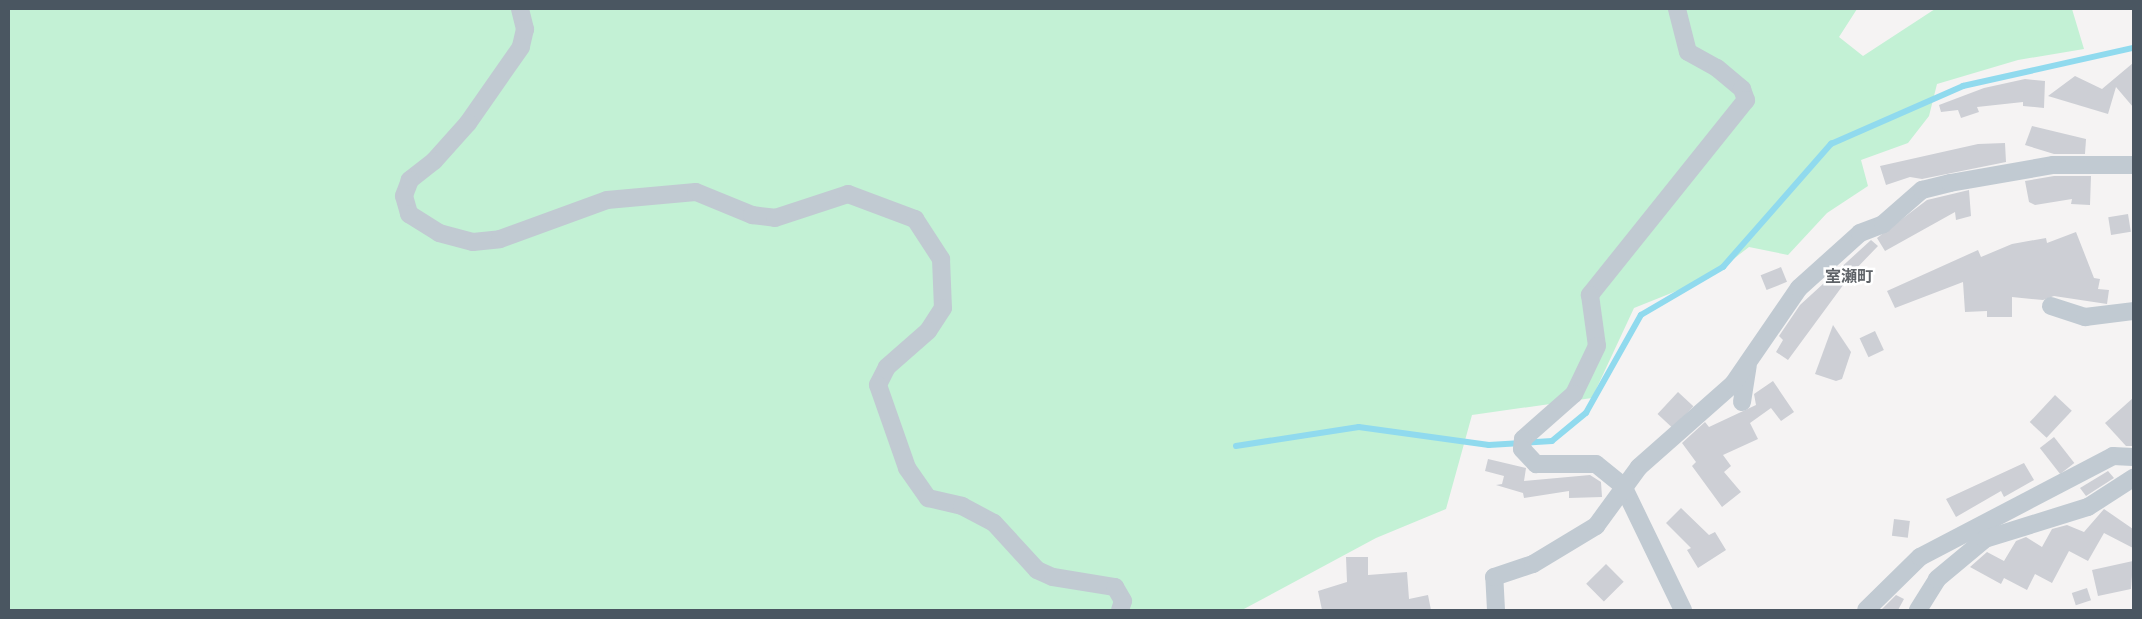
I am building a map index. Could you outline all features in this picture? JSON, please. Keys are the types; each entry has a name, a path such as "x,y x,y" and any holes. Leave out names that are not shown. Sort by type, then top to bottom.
{"street":[{"path":"520,9 525,29 521,47 468,122 434,161 410,180 404,196 409,214 438,233 473,242 500,239 606,200 696,192 752,215 775,218 848,194 915,219 941,259 943,308 928,331 887,367 878,385 906,468 928,498 962,506 994,523 1037,570 1053,577 1115,587 1123,601 1120,610"},
{"path":"1677,9 1688,52 1717,68 1742,88 1746,100 1590,295 1597,346 1574,394 1523,439 1522,449 1536,464 1596,464 1624,486 1683,610"},
{"path":"1496,610 1494,577 1533,564 1596,526 1639,467 1732,384 1799,288 1860,232 1884,224 1922,190 2053,165 2133,165"},
{"path":"2051,306 2086,317 2133,310"},
{"path":"1742,402 1749,360"},
{"path":"1866,610 1920,557 2113,456 2133,457"},
{"path":"1918,610 1937,579 1985,539 2088,507 2133,478"}],"green space":[{"path":"9,9 1857,9 1839,37 1863,56 1935,9 2072,9 2084,49 2018,60 1937,84 1929,116 1908,143 1861,160 1868,186 1827,213 1788,255 1749,247 1709,278 1634,308 1592,398 1472,415 1446,509 1376,538 1242,610 9,610"}],"building":[{"path":"2133,63 2133,107 2116,87 2108,114 2048,96 2075,76 2102,89"},
{"path":"2025,79 2045,81 2044,108 2023,106 2023,102 1977,107 1979,112 1961,118 1958,110 1941,112 1939,105 1984,88"},
{"path":"2032,126 2086,139 2085,154 2054,154 2025,145"},
{"path":"2005,143 2006,162 1922,179 1910,177 1886,185 1880,166 1978,144"},
{"path":"2054,176 2091,176 2090,205 2071,204 2072,199 2035,205 2029,202 2025,181"},
{"path":"1969,190 1971,216 1956,220 1955,212 1885,251 1877,238 1927,200"},
{"path":"2128,214 2131,232 2111,235 2108,217"},
{"path":"2076,232 2094,278 2100,279 2098,289 2109,290 2107,304 2054,296 2043,300 2012,297 2012,317 1987,317 1987,311 1965,312 1963,282 1895,308 1887,291 1978,250 1981,257 2012,244 2046,238 2047,243"},
{"path":"1871,240 1878,246 1852,273 1788,360 1776,352 1783,340 1779,336 1800,305"},
{"path":"1781,267 1787,282 1767,290 1761,275"},
{"path":"1833,325 1851,352 1842,379 1836,381 1815,374"},
{"path":"1875,331 1884,350 1868,357 1860,338"},
{"path":"1773,381 1794,412 1781,421 1771,408 1750,423 1758,439 1723,455 1731,466 1724,472 1741,492 1722,507 1692,466 1696,462 1682,443 1705,422 1709,427 1756,405 1754,394"},
{"path":"1678,392 1693,406 1673,428 1658,414"},
{"path":"2055,395 2072,411 2047,438 2030,422"},
{"path":"2133,398 2133,446 2126,446 2105,423"},
{"path":"2054,437 2074,463 2060,474 2040,448"},
{"path":"1488,459 1526,468 1524,481 1590,475 1601,482 1602,497 1569,498 1569,491 1524,498 1523,493 1496,485 1502,484 1504,476 1485,471"},
{"path":"2024,463 2034,480 2004,497 2001,491 1956,517 1946,499"},
{"path":"2108,471 2114,478 2086,496 2080,488"},
{"path":"1681,508 1709,535 1715,532 1726,550 1698,568 1687,550 1691,548 1666,523"},
{"path":"2104,509 2133,529 2133,548 2104,533 2088,561 2069,551 2052,583 2035,574 2027,590 2004,578 2001,584 1970,567 1987,552 2004,561 2016,541 2026,537 2042,547 2052,529 2067,525 2084,532"},
{"path":"1894,519 1910,521 1908,538 1892,536"},
{"path":"1346,557 1368,557 1368,575 1407,572 1409,599 1428,595 1431,610 1322,610 1318,591 1347,582"},
{"path":"2133,561 2131,589 2098,596 2092,570"},
{"path":"1606,564 1624,582 1604,601 1586,584"},
{"path":"2087,588 2091,600 2076,605 2072,593"},
{"path":"1896,595 1904,599 1898,610 1881,610"}],"waterway":[{"path":"1236,446 1359,427 1489,445 1552,441 1586,413 1641,315 1723,267 1831,144 1963,86 2133,48"}],"district":[{"name":"室瀬町","path":"1849,277"}]}
